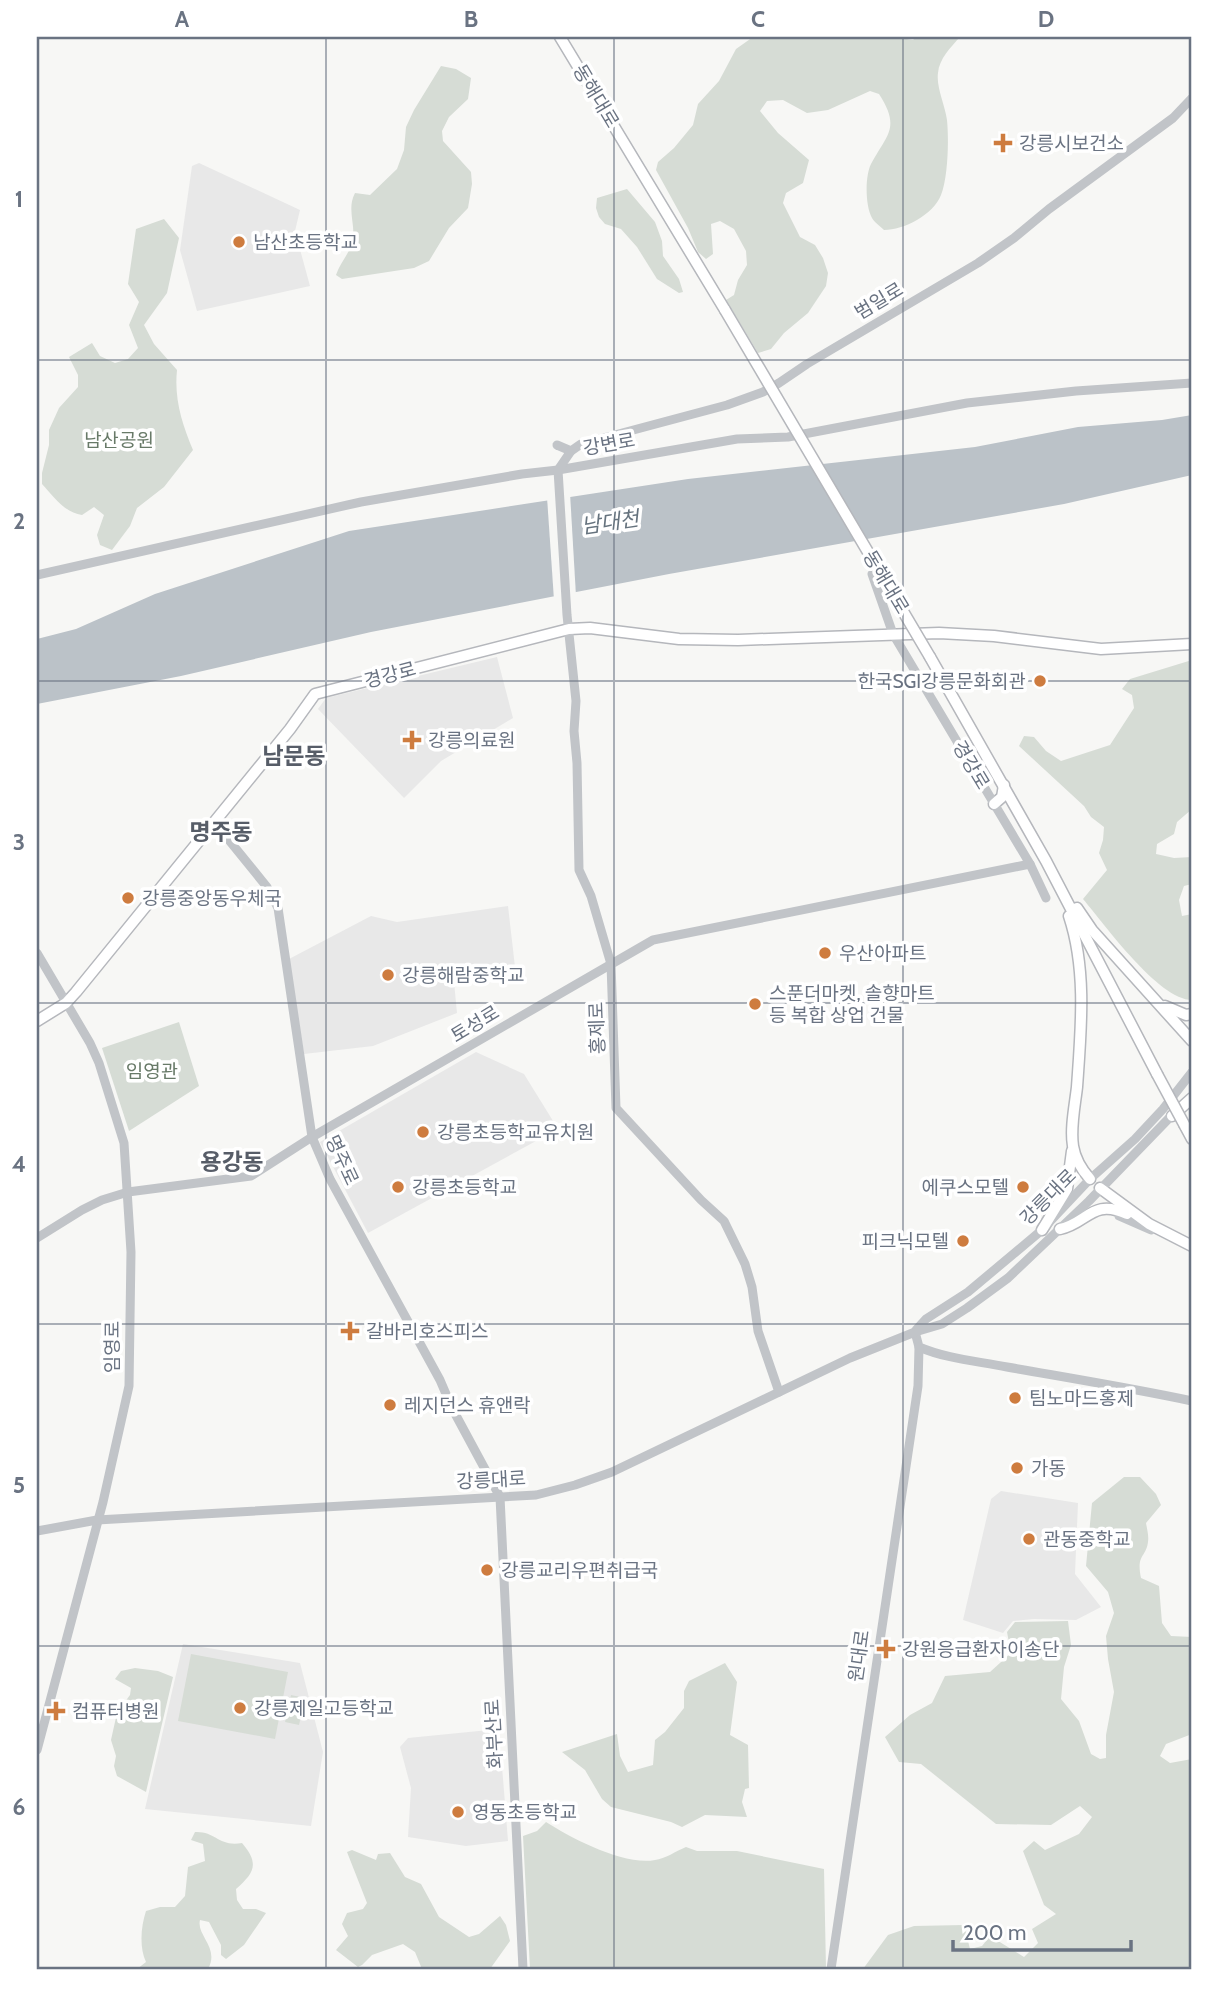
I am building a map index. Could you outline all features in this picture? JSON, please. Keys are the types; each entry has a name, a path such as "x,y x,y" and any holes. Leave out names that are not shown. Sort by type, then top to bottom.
{"main road":[{"name":"동해대로","path":"560,37 725,310 1004,785 1192,1139"},
{"name":"경강로","path":"37,1021 66,1003 290,729 315,694 569,629 590,628 680,639 738,640 939,633 1101,649 1192,644"},
{"path":"994,804 1002,797 1004,785"},
{"path":"1044,857 1092,930 1192,1041"},
{"path":"1042,1230 1067,1189 1079,1058 1081,971 1069,917 1044,857"},
{"path":"1156,1001 1173,1011 1192,1014"},
{"path":"1172,1116 1192,1098"},
{"path":"1072,1145 1078,1163 1090,1180"},
{"path":"1100,1188 1149,1224"},
{"path":"1060,1229 1071,1226 1094,1211 1120,1210 1192,1248"}],"street":[{"name":"범일로","path":"571,451 581,444 727,405 779,383 1005,245 1188,111 1192,98"},
{"name":"강변로","path":"37,575 361,502 522,474 558,472 737,439 788,437 967,403 1076,391 1192,383"},
{"path":"557,446 571,451 558,472"},
{"name":"홍제로","path":"558,472 567,615 576,701 574,731 579,870 591,896 611,964 616,1108 724,1221 745,1264 752,1287 758,1331 779,1392"},
{"name":"경강로","path":"872,574 893,634 1030,864 1046,898"},
{"name":"명주로","path":"215,822 267,887 278,908 312,1137 331,1180 500,1497"},
{"name":"토성로","path":"37,1238 102,1200 128,1192 251,1175 653,940 1030,864"},
{"name":"임영로","path":"37,953 99,1063 124,1143 131,1252 130,1386 37,1750"},
{"name":"강릉대로","path":"915,1332 926,1319 968,1293 1042,1230 1090,1180 1135,1139 1192,1072"},
{"name":"강릉대로","path":"37,1531 97,1520 536,1495 612,1472 850,1358 942,1324 967,1308 1008,1278 1060,1229 1172,1116 1192,1091"},
{"path":"1090,1180 1100,1188"},
{"path":"1094,1211 1131,1220 1192,1248"},
{"name":"원대로","path":"831,1969 918,1387 919,1347 915,1332"},
{"path":"919,1347 933,1353 975,1362 1121,1385 1192,1401"},
{"name":"화부산로","path":"500,1497 523,1969"}],"shaded area":[{"name":"남산초등학교","path":"199,163 300,210 295,231 310,286 197,311 180,250 192,166"},
{"name":"강릉의료원","path":"497,657 513,718 441,761 404,798 318,709 326,698"},
{"name":"강릉해람중학교","path":"508,906 515,967 454,982 457,1013 373,1046 304,1054 289,959 371,916 397,922"},
{"name":"강릉초등학교","path":"476,1052 524,1074 558,1129 368,1233 320,1142"},
{"name":"관동중학교","path":"1001,1491 1078,1503 1075,1574 1101,1607 1076,1620 1013,1621 1003,1633 963,1620 991,1499"},
{"name":"강릉제일고등학교","path":"183,1644 300,1663 323,1752 311,1826 145,1809"},
{"name":"영동초등학교","path":"499,1729 508,1841 466,1846 408,1837 411,1788 400,1747 408,1738"}],"green space":[{"path":"753,37 894,37 913,40 916,37 960,37 943,58 938,73 948,138 947,169 941,195 932,209 909,224 884,230 873,220 868,206 869,169 886,138 890,123 886,106 879,94 870,91 828,110 807,113 783,100 767,101 760,111 778,133 809,160 803,183 786,193 783,203 800,237 815,245 828,273 826,286 808,313 784,333 771,349 758,353 726,300 734,295 738,280 747,265 746,251 734,229 720,221 711,224 713,254 706,259 698,252 656,170 658,162 693,125 698,104 719,81 736,49"},
{"path":"441,66 456,69 471,78 468,99 449,117 442,131 443,141 471,172 468,208 449,228 429,261 414,268 342,279 336,275 352,244 352,199 355,193 370,195 397,169 404,150 406,127"},
{"path":"627,189 655,222 662,241 663,256 679,279 683,292 679,293 657,279 637,247 621,229 605,224 599,217 597,198"},
{"name":"남산공원","path":"164,219 179,238 167,293 144,325 154,344 177,370 180,411 193,450 164,487 137,508 130,526 112,550 100,545 97,535 104,515 94,507 82,515 65,507 42,484 42,473 49,445 49,430 59,408 78,387 78,375 69,357 92,343 100,356 115,363 128,359 138,348 129,325 139,302 128,284 136,229"},
{"path":"1192,660 1192,809 1177,822 1174,834 1157,844 1156,854 1174,858 1192,857 1192,884 1184,886 1179,900 1182,916 1192,914 1192,1000 1179,997 1149,975 1083,899 1107,870 1099,853 1104,827 1019,746 1024,736 1034,737 1046,751 1061,761 1110,745 1134,708 1132,695 1122,689 1130,679"},
{"name":"임영관","path":"179,1022 199,1086 129,1131 102,1048"},
{"path":"1124,1477 1140,1477 1156,1494 1161,1505 1146,1523 1148,1540 1140,1560 1141,1578 1159,1586 1162,1623 1171,1636 1192,1637 1192,1734 1166,1744 1160,1756 1170,1763 1192,1759 1192,1969 863,1969 888,1935 914,1926 964,1925 970,1949 982,1946 990,1936 1024,1957 1038,1943 1032,1929 1056,1914 1044,1905 1023,1851 1034,1841 1045,1850 1079,1834 1092,1817 1080,1806 1051,1825 996,1824 921,1764 899,1762 885,1737 910,1715 932,1703 945,1676 990,1672 1011,1653 1007,1632 1015,1622 1068,1621 1071,1645 1064,1667 1061,1699 1079,1721 1091,1754 1100,1759 1106,1758 1106,1735 1114,1692 1106,1636 1114,1613 1108,1592 1086,1566 1092,1503"},
{"path":"191,1654 288,1672 275,1739 178,1721"},
{"path":"725,1663 737,1682 730,1735 748,1745 749,1788 745,1789 742,1802 747,1817 705,1815 682,1827 611,1807 602,1799 585,1770 562,1752 617,1734 620,1756 628,1772 653,1765 655,1740 684,1708 684,1691 689,1681"},
{"path":"135,1668 158,1671 173,1677 146,1792 117,1776 114,1766 116,1756 111,1740 117,1713 130,1695 131,1688 115,1679 121,1671"},
{"path":"291,1695 305,1698 299,1725 285,1722"},
{"path":"546,1822 583,1843 628,1859 659,1859 686,1847 697,1851 737,1851 824,1869 826,1969 530,1969 523,1836 537,1831"},
{"path":"195,1832 208,1834 227,1843 242,1843 253,1863 251,1873 236,1889 237,1900 243,1909 256,1909 266,1913 244,1945 226,1959 221,1955 221,1945 209,1922 200,1920 201,1931 210,1948 211,1961 208,1969 137,1969 146,1962 142,1937 146,1911 175,1907 185,1896 188,1867 205,1861 203,1844 191,1840"},
{"path":"352,1850 376,1860 378,1854 390,1853 405,1877 421,1884 439,1917 469,1937 479,1934 500,1916 506,1925 510,1941 490,1969 422,1969 415,1952 403,1944 372,1955 358,1967 336,1950 348,1936 342,1924 347,1913 363,1909 367,1903 347,1852"}],"water":[{"name":"남대천","path":"1192,415 1192,475 1064,504 669,574 371,632 181,676 37,704 37,639 76,629 155,594 349,531 688,479 975,447 1078,427"}],"pier":[{"path":"570,493 576,596 554,600 547,497"}],"place":[{"name":"강릉시보건소","path":"1003,143"},
{"name":"남산초등학교","path":"239,242"},
{"name":"한국SGI강릉문화회관","path":"1040,681"},
{"name":"강릉의료원","path":"412,740"},
{"name":"강릉중앙동우체국","path":"128,898"},
{"name":"우산아파트","path":"825,953"},
{"name":"강릉해람중학교","path":"388,975"},
{"name":"스푼더마켓, 솔향마트 등 복합 상업 건물","path":"755,1004"},
{"name":"강릉초등학교유치원","path":"423,1132"},
{"name":"강릉초등학교","path":"398,1187"},
{"name":"에쿠스모텔","path":"1023,1187"},
{"name":"피크닉모텔","path":"963,1241"},
{"name":"갈바리호스피스","path":"350,1331"},
{"name":"팀노마드홍제","path":"1015,1398"},
{"name":"레지던스 휴앤락","path":"390,1405"},
{"name":"가동","path":"1017,1468"},
{"name":"관동중학교","path":"1029,1539"},
{"name":"강릉교리우편취급국","path":"487,1570"},
{"name":"강원응급환자이송단","path":"886,1649"},
{"name":"강릉제일고등학교","path":"240,1708"},
{"name":"컴퓨터병원","path":"56,1711"},
{"name":"영동초등학교","path":"458,1812"}],"district":[{"name":"남문동","path":"294,756"},
{"name":"명주동","path":"221,832"},
{"name":"용강동","path":"232,1162"}]}
